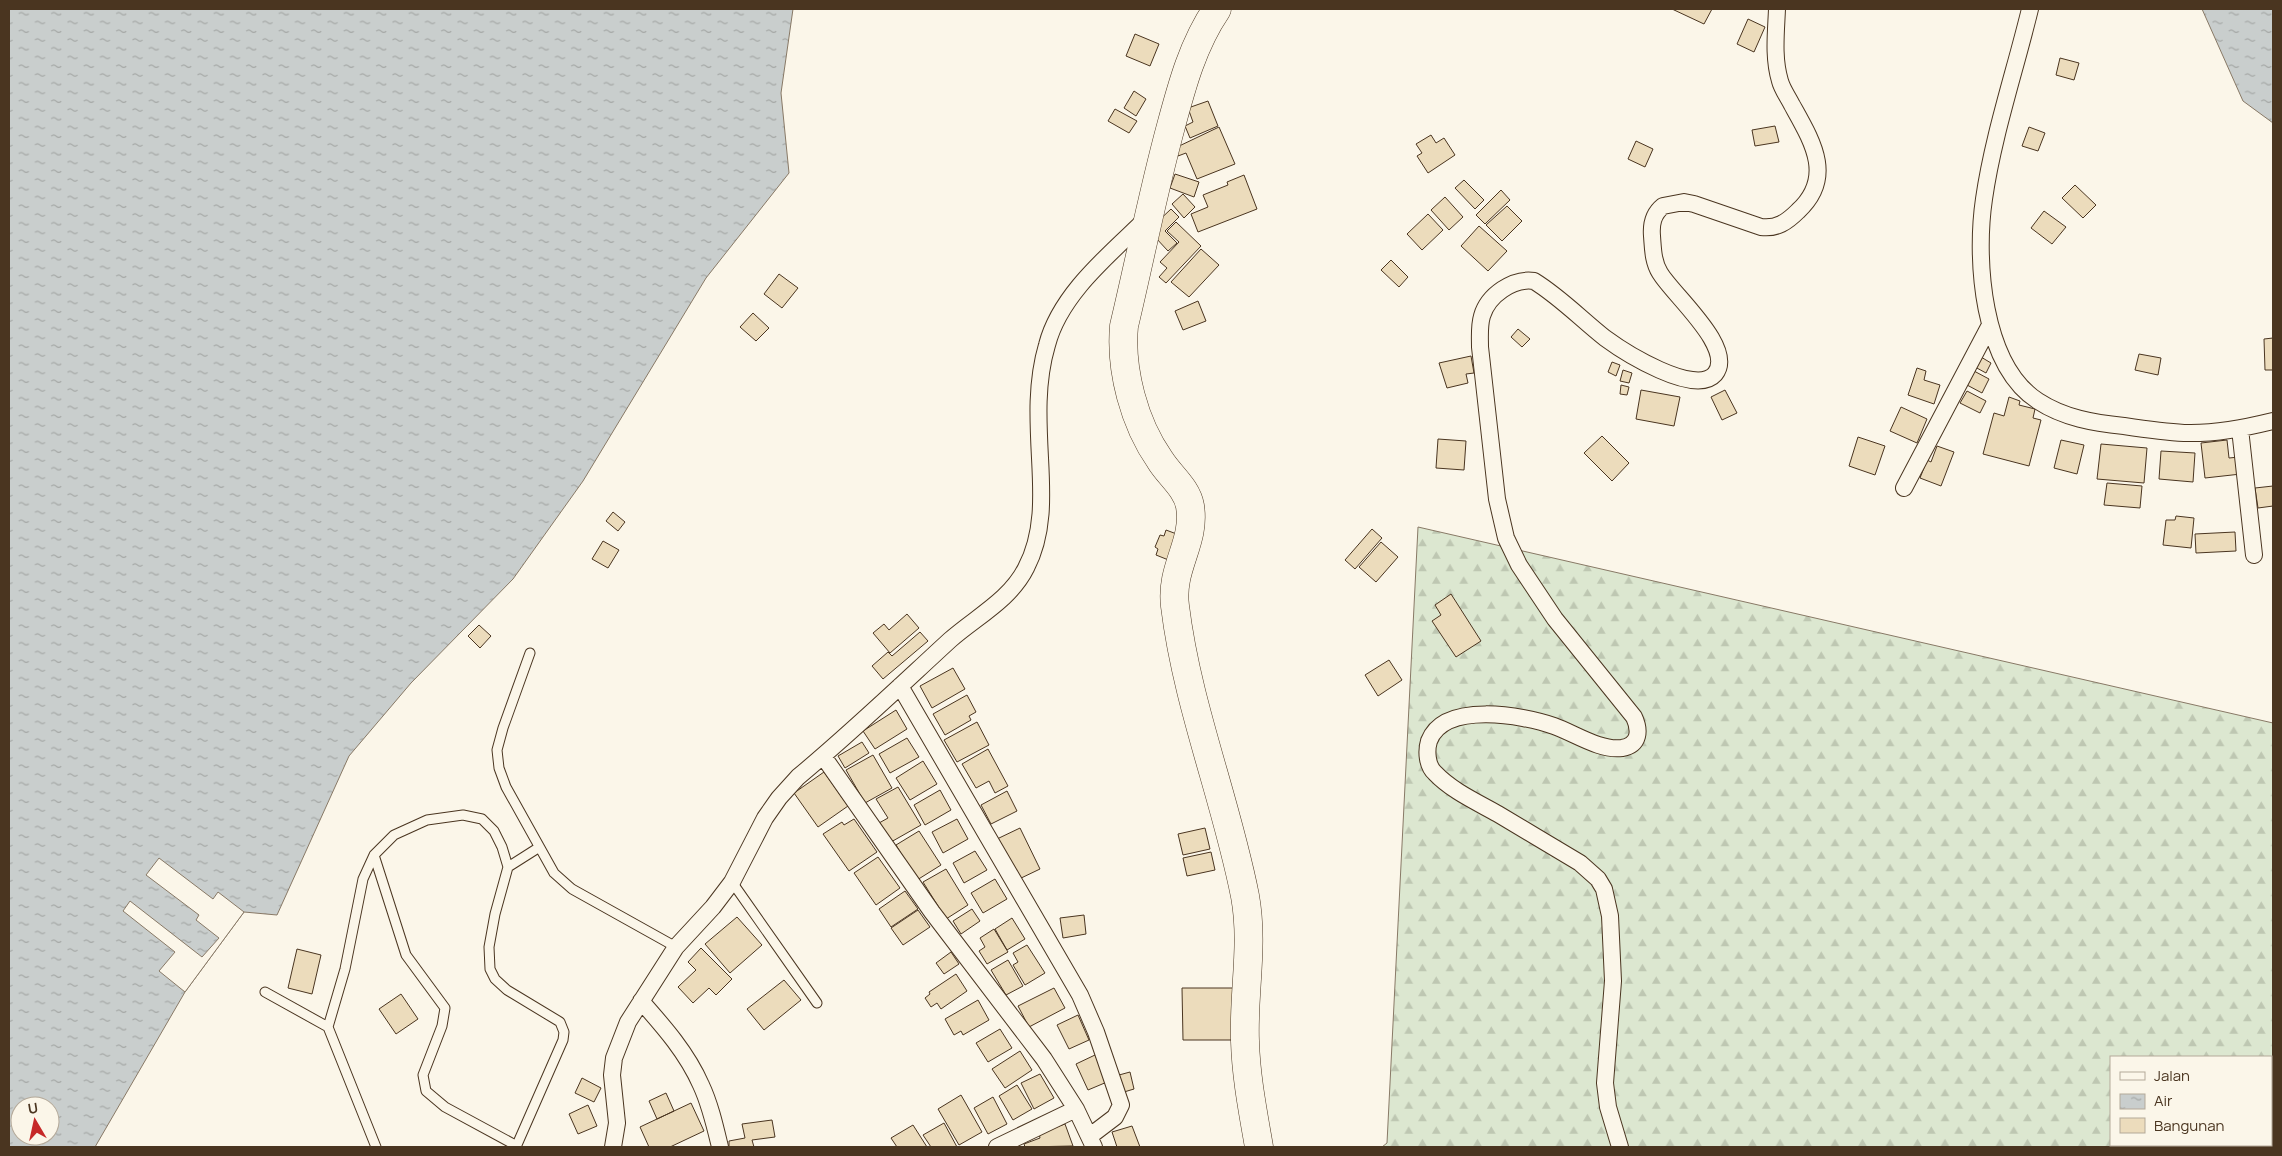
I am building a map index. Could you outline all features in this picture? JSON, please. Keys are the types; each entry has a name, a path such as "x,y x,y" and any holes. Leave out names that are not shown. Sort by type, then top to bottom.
{"highway":[{"path":"1216,9 1207,24 1186,74 1163,156 1124,326 1124,358 1136,410 1152,449 1183,489 1189,502 1191,527 1176,576 1175,605 1207,754 1245,898 1249,941 1245,1040 1248,1077 1259,1147"}],"street":[{"path":"1620,1147 1608,1107 1605,1083 1613,980 1610,916 1604,890 1598,879 1580,863 1452,787 1432,771 1429,763 1428,747 1435,732 1444,723 1460,717 1473,715 1515,717 1552,725 1609,747 1620,748 1630,746 1636,741 1638,734 1638,725 1634,716 1555,619 1519,565 1506,538 1497,499 1480,347 1480,325 1486,306 1499,292 1517,281 1525,279 1534,280 1606,338 1643,361 1677,377 1692,381 1709,378 1715,374 1720,361 1716,346 1706,330 1672,290 1656,266 1653,251 1653,219 1663,206 1684,202 1761,227 1780,226 1797,212 1814,192 1818,180 1818,166 1813,148 1780,83 1776,64 1777,9"},
{"path":"2030,9 1991,164 1984,200 1982,261 1990,325 2001,359 2010,374 2037,400 2059,412 2080,420 2184,433 2240,429 2273,421"},
{"path":"613,1147 617,1123 612,1075 619,1039 640,1001 676,947 702,920 732,882 765,818 779,798 798,776 823,756 952,639 1016,585 1027,568 1035,549 1040,525 1042,496 1038,411 1041,369 1047,343 1069,300 1088,278 1150,216"},
{"path":"1904,488 1990,325"},
{"path":"2240,429 2254,555"},
{"path":"823,756 932,912 1044,1058 1076,1109 1092,1141 1115,1117 1120,1105 1088,1012 1080,995 900,686"},
{"path":"640,1001 670,1034 687,1059 705,1094 720,1147"},
{"path":"997,1147 1076,1109"}],"lane":[{"path":"530,653 503,728 498,750 499,768 506,787 538,848 554,873 572,889 676,947"},
{"path":"374,855 406,955 440,998 445,1008 442,1026 422,1075 426,1090 445,1107 517,1147 563,1040 564,1032 560,1022 507,990 495,979 490,969 491,939 508,867 502,847 494,831 482,819 463,815 427,820 394,835 374,855 363,879 345,969 328,1027 376,1147"},
{"path":"508,867 538,848"},
{"path":"732,882 816,1003"},
{"path":"266,992 328,1027"}],"green space":[{"path":"1418,527 2273,723 2273,1147 1382,1147 1387,1143"}],"water":[{"path":"9,9 793,9 781,93 789,173 706,278 583,481 513,579 411,683 349,756 277,915 244,912 185,992 95,1147 9,1147"},
{"path":"2202,9 2273,9 2273,123 2243,101"}],"pier":[{"path":"159,858 213,899 218,892 244,912 185,992 159,971 175,952 123,911 130,901 202,957 219,938 196,920 199,915 146,875"}],"building":[{"path":"1672,9 1712,9 1704,24"},
{"path":"1748,19 1765,27 1754,52 1737,44"},
{"path":"1135,34 1159,44 1150,66 1126,56"},
{"path":"2060,58 2079,63 2074,80 2056,75"},
{"path":"1134,91 1146,99 1136,116 1124,108"},
{"path":"1208,101 1218,126 1190,138 1185,126 1193,122 1188,108"},
{"path":"1115,109 1137,121 1129,133 1108,121"},
{"path":"1775,126 1779,142 1755,146 1752,130"},
{"path":"1219,127 1235,164 1197,179 1186,153 1178,156 1175,148"},
{"path":"2029,127 2045,133 2038,151 2022,146"},
{"path":"1431,135 1436,143 1444,138 1455,155 1428,173 1417,156 1422,153 1416,144"},
{"path":"1636,141 1653,149 1645,167 1628,159"},
{"path":"1175,174 1199,182 1194,197 1170,188"},
{"path":"1244,175 1257,209 1198,232 1191,214 1208,207 1203,195 1228,185 1227,182"},
{"path":"1464,180 1484,200 1475,209 1455,188"},
{"path":"2075,185 2096,205 2083,218 2062,198"},
{"path":"1501,190 1510,200 1485,224 1476,215"},
{"path":"1183,194 1195,207 1184,218 1172,204"},
{"path":"1445,197 1463,217 1449,230 1431,210"},
{"path":"1507,206 1522,221 1502,241 1486,225"},
{"path":"1171,209 1179,217 1165,231 1177,243 1168,251 1155,237 1160,232 1154,225"},
{"path":"2044,211 2066,227 2052,244 2031,228"},
{"path":"1428,214 1443,230 1422,250 1407,234"},
{"path":"1176,222 1201,246 1166,283 1159,277 1167,268 1160,262 1179,242 1167,231"},
{"path":"1479,226 1507,251 1488,271 1461,246"},
{"path":"1201,249 1219,265 1189,297 1171,282"},
{"path":"1391,260 1408,277 1399,287 1381,270"},
{"path":"779,274 798,288 782,308 764,294"},
{"path":"1198,301 1206,321 1183,330 1175,311"},
{"path":"753,313 769,328 756,341 740,327"},
{"path":"1518,329 1530,339 1522,347 1511,337"},
{"path":"2273,338 2273,370 2265,370 2264,339"},
{"path":"2139,354 2161,358 2158,375 2135,370"},
{"path":"1471,356 1474,373 1466,374 1468,383 1447,388 1439,363"},
{"path":"1981,357 1991,363 1986,373 1975,367"},
{"path":"1612,362 1620,365 1616,376 1608,372"},
{"path":"1917,368 1926,371 1924,380 1940,385 1934,404 1908,395"},
{"path":"1623,370 1632,373 1629,383 1620,381"},
{"path":"1974,371 1989,379 1982,393 1967,385"},
{"path":"1621,385 1629,387 1627,395 1620,394"},
{"path":"1641,390 1680,397 1674,426 1636,419"},
{"path":"1725,390 1737,413 1722,420 1711,397"},
{"path":"1967,391 1986,401 1980,413 1960,403"},
{"path":"2009,397 2020,401 2019,405 2035,409 2033,418 2041,420 2029,466 1983,454 1994,413 2004,416"},
{"path":"1901,407 1927,419 1917,443 1890,431"},
{"path":"1602,436 1629,463 1612,481 1584,453"},
{"path":"1858,437 1885,446 1875,475 1849,466"},
{"path":"1438,439 1466,441 1464,470 1436,468"},
{"path":"2061,440 2084,445 2077,474 2054,468"},
{"path":"2227,440 2229,458 2239,457 2241,474 2205,478 2201,443"},
{"path":"2101,444 2147,448 2144,483 2097,479"},
{"path":"1937,446 1954,452 1941,486 1920,478 1927,460 1931,462"},
{"path":"2161,451 2195,453 2193,482 2159,479"},
{"path":"2107,483 2142,486 2140,508 2104,505"},
{"path":"2273,486 2273,506 2258,508 2255,488"},
{"path":"613,512 625,522 618,531 606,521"},
{"path":"2176,516 2194,518 2191,548 2163,545 2166,520 2175,520"},
{"path":"1372,529 1382,538 1355,569 1345,560"},
{"path":"1166,530 1182,536 1171,561 1156,555 1158,549 1155,547 1160,535 1164,536"},
{"path":"2235,532 2236,551 2196,553 2195,534"},
{"path":"603,541 619,550 608,568 592,559"},
{"path":"1381,542 1398,557 1376,582 1359,567"},
{"path":"1451,594 1481,641 1456,657 1432,621 1441,615 1435,605"},
{"path":"907,614 919,628 890,653 873,633 884,624 889,630"},
{"path":"479,625 491,636 480,648 468,636"},
{"path":"920,632 928,641 883,679 872,666 888,652 892,656"},
{"path":"1389,660 1402,680 1378,696 1365,675"},
{"path":"953,668 965,689 932,708 920,686"},
{"path":"967,695 976,712 969,716 971,720 945,735 933,714"},
{"path":"896,710 907,729 875,749 863,731"},
{"path":"977,722 989,745 957,762 944,740"},
{"path":"907,738 919,757 890,773 879,754"},
{"path":"862,742 869,753 845,768 838,756"},
{"path":"988,749 1008,786 995,793 989,781 976,788 962,764"},
{"path":"873,755 892,788 865,803 846,770"},
{"path":"923,761 937,784 910,800 896,778"},
{"path":"824,772 848,806 818,827 794,793"},
{"path":"898,787 921,825 891,842 879,823 888,818 876,799"},
{"path":"940,790 951,810 925,825 914,805"},
{"path":"1007,791 1017,811 991,824 981,805"},
{"path":"854,819 877,852 849,871 823,834 842,822 844,825"},
{"path":"957,819 968,839 943,853 932,832"},
{"path":"1020,828 1040,869 1017,880 997,839"},
{"path":"1205,828 1210,849 1183,855 1178,834"},
{"path":"919,831 941,865 917,880 896,845"},
{"path":"975,851 987,870 964,883 953,863"},
{"path":"1211,852 1215,870 1187,876 1183,858"},
{"path":"878,857 900,888 876,905 854,873"},
{"path":"946,869 968,905 946,919 923,882"},
{"path":"995,879 1007,899 983,913 971,893"},
{"path":"905,891 918,909 891,927 879,909"},
{"path":"972,909 980,921 961,934 953,921"},
{"path":"918,910 930,927 903,945 891,928"},
{"path":"1084,915 1086,934 1063,938 1060,918"},
{"path":"737,917 762,945 730,973 705,944"},
{"path":"1012,918 1025,939 1007,950 995,929"},
{"path":"994,929 1008,952 987,964 979,951 985,947 980,938"},
{"path":"1027,945 1045,973 1025,985 1013,965 1018,962 1013,953"},
{"path":"701,948 732,979 716,995 709,988 693,1003 678,987 696,970 688,962"},
{"path":"297,949 321,955 312,994 288,988"},
{"path":"951,952 959,964 944,974 936,963"},
{"path":"1008,960 1023,986 1006,995 991,970"},
{"path":"956,974 967,991 941,1009 937,1003 931,1007 925,998 930,994 929,992"},
{"path":"784,980 801,1000 764,1030 747,1009"},
{"path":"1054,988 1065,1008 1029,1027 1018,1006"},
{"path":"1182,988 1235,988 1235,1040 1183,1040"},
{"path":"401,994 418,1019 396,1034 379,1009"},
{"path":"978,1000 989,1020 963,1035 961,1031 954,1035 945,1019"},
{"path":"1078,1015 1089,1040 1069,1049 1057,1025"},
{"path":"1000,1029 1012,1048 988,1062 976,1043"},
{"path":"1020,1051 1032,1070 1005,1088 992,1069"},
{"path":"1095,1055 1107,1082 1088,1090 1076,1064"},
{"path":"1130,1072 1134,1089 1124,1092 1119,1075"},
{"path":"1040,1074 1054,1098 1034,1109 1021,1083"},
{"path":"582,1078 601,1088 594,1102 575,1093"},
{"path":"1017,1085 1032,1109 1013,1120 999,1096"},
{"path":"666,1093 674,1111 657,1119 649,1101"},
{"path":"961,1095 982,1132 959,1145 938,1109"},
{"path":"993,1097 1007,1124 988,1134 974,1108"},
{"path":"691,1103 704,1131 670,1147 649,1147 640,1127"},
{"path":"588,1105 597,1126 578,1134 569,1114"},
{"path":"772,1120 775,1137 752,1140 754,1147 729,1147 729,1141 745,1138 742,1124"},
{"path":"944,1123 957,1147 931,1147 923,1135"},
{"path":"1065,1124 1073,1146 1025,1147 1024,1144 1040,1138 1039,1133"},
{"path":"913,1125 927,1147 897,1147 891,1138"},
{"path":"1132,1126 1140,1147 1117,1147 1112,1132"}]}
